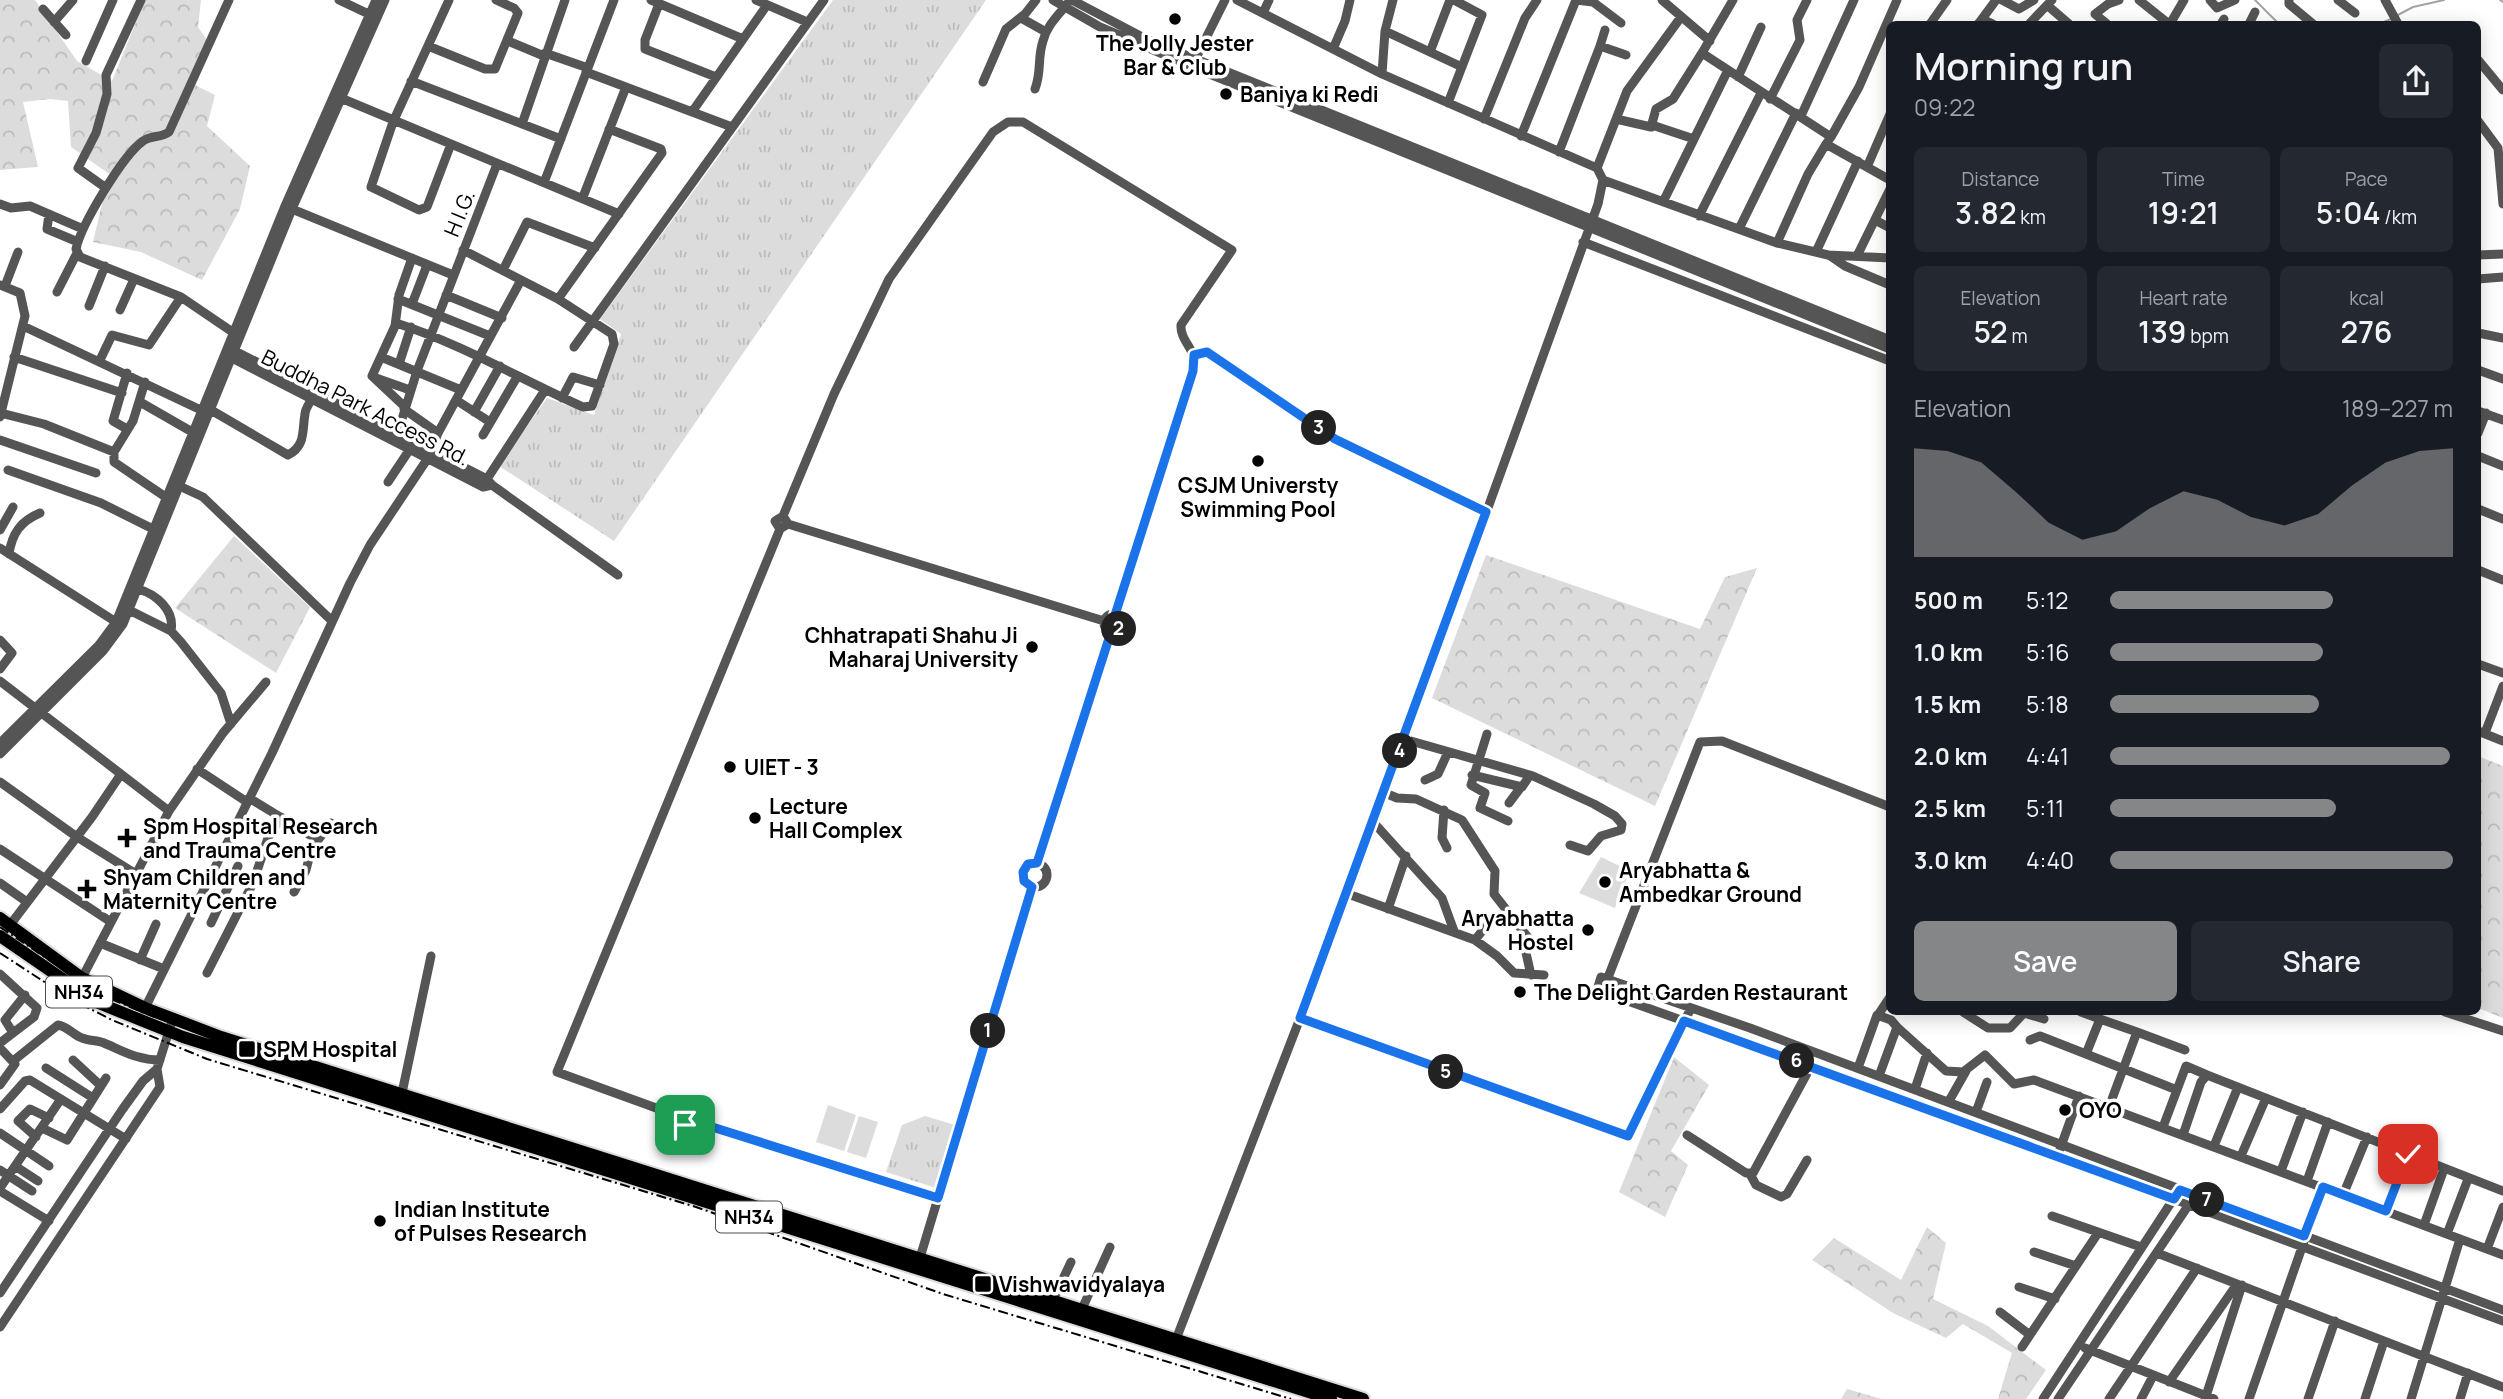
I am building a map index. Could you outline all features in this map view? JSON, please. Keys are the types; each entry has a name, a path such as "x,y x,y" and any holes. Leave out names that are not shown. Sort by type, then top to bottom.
{"highway":[{"name":"NH34","path":"5,922 82,978 145,1008 221,1037 402,1093 515,1135"},
{"name":"NH34","path":"0,936 96,1002 168,1031 515,1135 1174,1345 1331,1399"},
{"name":"NH34","path":"918,1264 1053,1300 1174,1345 1363,1399"}],"street":[{"path":"54,22 73,0"},
{"path":"86,61 113,0"},
{"path":"106,188 78,168 96,133 107,94 106,75 141,0"},
{"path":"57,292 76,253 83,229 106,188 144,140 169,132 229,0"},
{"path":"338,0 373,16"},
{"path":"373,16 376,0"},
{"path":"230,353 234,333 288,208 373,16 385,0"},
{"path":"449,0 393,122 371,187 419,210 427,207 451,144"},
{"path":"428,46 491,70 499,64 517,11 496,0"},
{"path":"522,124 565,0"},
{"path":"545,180 614,0"},
{"path":"756,0 807,22"},
{"path":"575,347 824,0"},
{"path":"983,82 1003,34 1036,0"},
{"path":"1053,0 1069,2 1144,42 1589,223"},
{"path":"1196,58 1225,0"},
{"path":"1237,0 1382,74 1597,168 1604,180 1777,243 1828,255 1886,258"},
{"path":"1263,13 1269,0"},
{"path":"1333,48 1350,0"},
{"path":"1382,74 1385,31 1392,0"},
{"path":"1430,52 1452,0 1482,13 1448,103"},
{"path":"1484,119 1525,18 1537,0"},
{"path":"1521,136 1576,0 1593,2 1621,23"},
{"path":"1652,125 1656,108 1673,99 1733,0"},
{"path":"1770,99 1800,40 1797,20 1807,0"},
{"path":"1739,229 1854,0"},
{"path":"1888,21 1897,0"},
{"path":"1932,21 1947,0"},
{"path":"1981,21 1996,0"},
{"path":"2002,0 2019,9 2034,0"},
{"path":"2103,21 2095,14 2119,0"},
{"path":"2138,0 2165,21"},
{"path":"2171,21 2184,0"},
{"path":"2210,0 2217,8 2235,0"},
{"path":"2289,0 2289,4 2309,21"},
{"path":"2338,0 2355,13"},
{"path":"2385,0 2396,18"},
{"path":"1665,1 1710,41"},
{"path":"716,77 645,49 655,2 743,39"},
{"path":"1035,89 1041,73 1039,62 1046,32 1069,2"},
{"path":"2032,21 2049,2 2065,21"},
{"path":"692,112 767,5"},
{"path":"43,9 66,35"},
{"path":"2251,21 2256,12"},
{"path":"1597,168 1627,91 1681,17"},
{"path":"1021,18 1046,32"},
{"path":"1777,243 1808,174 1859,87 1886,25"},
{"path":"1738,76 1761,27"},
{"path":"1559,152 1605,30"},
{"path":"1385,31 1462,66"},
{"path":"508,41 732,127"},
{"path":"1144,42 1196,58 1589,223 1817,323 1886,359"},
{"path":"1600,46 1626,55"},
{"path":"1702,53 1798,115 1828,140 1886,178"},
{"path":"2481,64 2503,90"},
{"path":"1663,202 1728,70"},
{"path":"411,81 561,139"},
{"path":"583,197 626,88"},
{"path":"1699,216 1761,93"},
{"path":"337,97 393,122 545,180 619,214"},
{"path":"1616,119 1642,127 1652,125 1694,139"},
{"path":"938,1198 693,1121 685,1125 681,1117 557,1072 840,382 889,279 993,132 1008,122 1028,124 1232,250 1181,325 1181,334 1194,355 1193,371 1115,615"},
{"path":"1867,167 1886,123"},
{"path":"2481,125 2498,148 2503,204"},
{"path":"558,299 662,151 609,129"},
{"path":"1816,252 1858,161"},
{"name":"H I.G.","path":"398,432 417,371 498,163"},
{"path":"1174,1345 1348,894 1604,180"},
{"path":"1857,256 1886,197"},
{"path":"0,204 11,208 26,204 83,229"},
{"path":"288,208 453,275"},
{"path":"0,743 103,651 129,610 288,208"},
{"path":"50,214 47,229 78,242"},
{"path":"1875,220 1886,226"},
{"path":"503,270 527,222 595,248"},
{"path":"1583,242 1886,348"},
{"path":"396,323 432,335 562,398 591,407 615,341 612,334 558,299 463,250"},
{"path":"18,253 2,286 22,296 23,326 1,416 44,424 114,452"},
{"path":"76,253 181,297 234,333"},
{"path":"2481,255 2503,254"},
{"path":"1828,255 1845,266 1886,283"},
{"path":"372,376 396,323 398,299 412,258"},
{"path":"412,304 428,265"},
{"path":"89,306 104,266"},
{"path":"2481,279 2503,277"},
{"path":"120,310 134,279"},
{"path":"145,1008 370,545 429,454 521,280"},
{"path":"446,295 502,318"},
{"path":"100,360 112,335 149,345 181,297"},
{"path":"398,299 490,336"},
{"path":"1817,323 1886,339"},
{"path":"23,326 207,411 288,455 294,452 304,434 305,412 312,398"},
{"path":"399,364 411,327"},
{"path":"2481,334 2503,338"},
{"name":"Buddha Park Access Rd.","path":"230,353 410,449 429,454"},
{"name":"Buddha Park Access Rd.","path":"230,353 398,432 429,454 487,483 618,575"},
{"path":"1194,355 1213,354 1335,439 1486,512"},
{"path":"14,357 122,393"},
{"path":"381,357 461,390"},
{"path":"474,412 500,366"},
{"path":"2481,371 2503,379"},
{"path":"127,373 113,422 127,429"},
{"path":"372,376 411,390"},
{"path":"372,376 404,408 438,433"},
{"path":"484,435 517,377"},
{"path":"562,398 573,377 600,385"},
{"path":"145,383 140,402 114,452 114,462 167,498"},
{"path":"487,483 545,390"},
{"path":"456,400 490,422"},
{"path":"140,402 194,433"},
{"path":"0,754 99,645 116,622 167,498 177,485 194,433 207,411"},
{"path":"2482,412 2503,420"},
{"path":"0,440 96,474"},
{"path":"388,482 410,449"},
{"path":"2481,457 2503,466"},
{"path":"8,470 101,503 155,530"},
{"path":"177,485 204,497 332,621"},
{"path":"0,530 13,507"},
{"path":"2481,510 2503,519"},
{"path":"9,554 15,533 26,520 40,513"},
{"path":"784,523 1104,621"},
{"path":"0,548 116,622"},
{"path":"2481,570 2503,580"},
{"path":"2481,577 2503,586"},
{"path":"138,589 159,598 172,622 171,631"},
{"path":"129,610 171,631 218,687 231,724"},
{"path":"1109,615 1115,615 1121,619 1122,625 1118,631 1111,632 1105,628 1104,621 1109,615"},
{"path":"1037,863 1111,632"},
{"path":"0,640 12,653 0,669"},
{"path":"2481,665 2503,673"},
{"path":"0,681 169,811"},
{"path":"82,978 169,811 197,769 266,682"},
{"path":"2503,686 2481,732 2503,741"},
{"path":"1487,734 1472,775 1472,787 1485,793 1479,808 1508,821"},
{"path":"1404,739 1530,775 1594,804 1615,816 1622,824 1621,830 1598,838 1588,851 1570,845"},
{"path":"1886,805 1722,741 1700,742 1597,990 2189,1205 2303,1241"},
{"path":"1425,780 1438,774 1448,752"},
{"path":"197,769 314,839 320,840 331,823"},
{"path":"5,922 27,902 121,774"},
{"path":"1472,775 1521,787"},
{"path":"1509,803 1530,775"},
{"path":"0,782 77,837 136,874"},
{"path":"1385,793 1397,798 1416,799 1444,810 1465,824 1494,867 1494,894 1530,940 1526,953 1531,975"},
{"path":"1444,810 1442,838 1447,848"},
{"path":"207,973 257,873 268,838 281,817"},
{"path":"1374,823 1444,901 1454,931"},
{"path":"294,892 306,870 314,839"},
{"path":"0,864 4,851 43,880 111,922"},
{"path":"1388,909 1406,856"},
{"path":"1037,863 1045,869 1046,878 1041,885 1032,887 1024,881 1023,872 1028,864 1037,863"},
{"path":"211,923 238,866"},
{"path":"0,883 27,902"},
{"path":"918,1264 1032,887"},
{"path":"226,890 243,898"},
{"path":"1348,894 1475,940 1514,973 1544,975"},
{"path":"1475,940 1494,916"},
{"path":"140,960 156,924"},
{"path":"100,943 164,969"},
{"path":"402,1093 431,956"},
{"path":"0,974 25,995 36,1006 37,1011 0,1045 13,1061 14,1068 0,1085"},
{"path":"1604,978 1949,1101 2194,1195 2303,1241 2443,1293 2503,1310"},
{"path":"13,1033 5,1020 25,995"},
{"path":"1858,1068 1878,1015 1886,1003"},
{"path":"1300,1018 1628,1136 1691,1008"},
{"path":"1878,1015 1898,1027 1946,1071 1966,1071"},
{"path":"1968,1015 1991,1029 2010,1028 2022,1015"},
{"path":"2031,1015 2044,1019"},
{"path":"2090,1015 2185,1050"},
{"path":"2454,1015 2503,1031"},
{"path":"0,1327 160,1087 160,1057 173,1018"},
{"path":"2086,1054 2100,1018"},
{"path":"13,1061 58,1024 68,1027 81,1038 129,1052 138,1059 160,1057"},
{"path":"1879,1076 1898,1027"},
{"path":"2109,1107 2137,1032"},
{"path":"2030,1040 2040,1036 2178,1090"},
{"path":"1915,1089 1927,1053"},
{"path":"1949,1101 1966,1071 1983,1055 2014,1084 2032,1080 2079,1096 2503,1255"},
{"path":"0,1293 110,1127 160,1057"},
{"path":"42,1128 65,1141 104,1082 73,1060"},
{"path":"1750,1174 1770,1144 1811,1066"},
{"path":"2163,1127 2186,1066 2503,1191"},
{"path":"46,1068 93,1098"},
{"path":"2183,1135 2201,1082 2207,1075"},
{"path":"0,1108 4,1097 27,1080 110,1127 126,1139"},
{"path":"1976,1112 1987,1082"},
{"path":"2214,1146 2238,1087"},
{"path":"2058,1157 2079,1096"},
{"path":"2241,1156 2266,1098"},
{"path":"49,1221 0,1189 4,1173 15,1166 26,1152 61,1099"},
{"path":"36,1137 18,1121 30,1109 49,1118"},
{"path":"2281,1171 2303,1112"},
{"path":"2307,1181 2328,1122"},
{"path":"1687,1135 1750,1174 1756,1185 1775,1197 1787,1194 1807,1160"},
{"path":"1,1137 49,1166"},
{"path":"2343,1195 2367,1137"},
{"path":"2386,1211 2408,1154"},
{"path":"15,1166 38,1181"},
{"path":"2424,1225 2444,1169"},
{"path":"4,1173 32,1191"},
{"path":"2447,1234 2468,1179"},
{"path":"2249,1399 2323,1187"},
{"path":"2043,1399 2180,1190"},
{"path":"2058,1399 2088,1349 2157,1253 2194,1195"},
{"path":"2487,1249 2503,1207"},
{"path":"2052,1216 2141,1247"},
{"path":"2022,1347 2098,1233"},
{"path":"2411,1399 2460,1238"},
{"path":"1082,1309 1110,1247"},
{"path":"2034,1252 2076,1266"},
{"path":"2157,1253 2503,1387"},
{"path":"1053,1300 1071,1262"},
{"path":"2109,1399 2197,1268"},
{"path":"2078,1344 2210,1398 2239,1284"},
{"path":"2169,1382 2239,1284"},
{"path":"2019,1287 2054,1299"},
{"path":"2443,1293 2503,1321"},
{"path":"2000,1312 2030,1335"},
{"path":"2308,1399 2335,1321"},
{"path":"2365,1399 2384,1340"},
{"path":"2460,1399 2468,1373"},
{"path":"2141,1399 2153,1376"}],"green space":[{"path":"0,0 35,0 77,61 112,81 145,0 201,0 198,27 209,43 193,84 215,95 207,126 250,166 240,209 202,280 141,252 93,242 105,191 112,176 71,147 68,101 50,99 23,102 38,167 0,170"},
{"path":"833,0 986,0 614,541 499,466 547,398 594,415 621,334 600,319"},
{"path":"234,536 310,607 276,673 175,608"},
{"path":"1486,555 1700,629 1725,577 1757,568 1655,806 1432,698"},
{"path":"2481,757 2503,766 2503,1018 2481,1009"},
{"name":"Aryabhatta & Ambedkar Ground","path":"1601,857 1630,871 1615,908 1579,893"},
{"path":"1674,1057 1709,1085 1671,1151 1688,1165 1665,1217 1619,1192"},
{"path":"828,1105 856,1115 844,1151 816,1142"},
{"path":"859,1116 878,1122 866,1158 847,1152"},
{"path":"925,1116 955,1125 936,1188 886,1172 902,1125"},
{"path":"1927,1227 1946,1243 1933,1299 1988,1326 2046,1370 2026,1399 1998,1399 2012,1353 1963,1324 1946,1338 1893,1313 1812,1260 1834,1238 1901,1280"},
{"path":"1847,1389 1882,1399 1841,1399"}],"waterway":[{"path":"2255,0 2276,21"},
{"path":"2396,16 2413,7 2444,0"},
{"path":"2386,21 2391,19"}],"railway":[{"path":"0,927 101,995 157,1018 1349,1399"},
{"path":"0,953 69,998 112,1020 207,1059 696,1207 943,1294 1291,1399"}],"place":[{"name":"The Jolly Jester Bar & Club","path":"1175,19"},
{"name":"Baniya ki Redi","path":"1226,94"},
{"name":"CSJM Universty Swimming Pool","path":"1258,461"},
{"name":"Chhatrapati Shahu Ji Maharaj University","path":"1032,647"},
{"name":"UIET - 3","path":"730,767"},
{"name":"Lecture Hall Complex","path":"755,818"},
{"name":"Spm Hospital Research and Trauma Centre","path":"127,838"},
{"name":"Aryabhatta & Ambedkar Ground","path":"1605,882"},
{"name":"Shyam Children and Maternity Centre","path":"87,889"},
{"name":"Aryabhatta Hostel","path":"1588,930"},
{"name":"The Delight Garden Restaurant","path":"1520,992"},
{"name":"SPM Hospital","path":"247,1049"},
{"name":"OYO","path":"2065,1110"},
{"name":"Indian Institute of Pulses Research","path":"380,1221"},
{"name":"Vishwavidyalaya","path":"983,1284"}],"route":[{"path":"685,1125 693,1121 938,1198 1032,887 1024,881 1023,872 1028,864 1037,863 1077,747 1111,632 1118,631 1122,625 1119,616 1115,615 1193,371 1194,355 1207,352 1335,439 1486,512 1348,894 1300,1018 1628,1136 1684,1021 2174,1199 2180,1190 2304,1236 2323,1187 2386,1211 2408,1154"}]}
